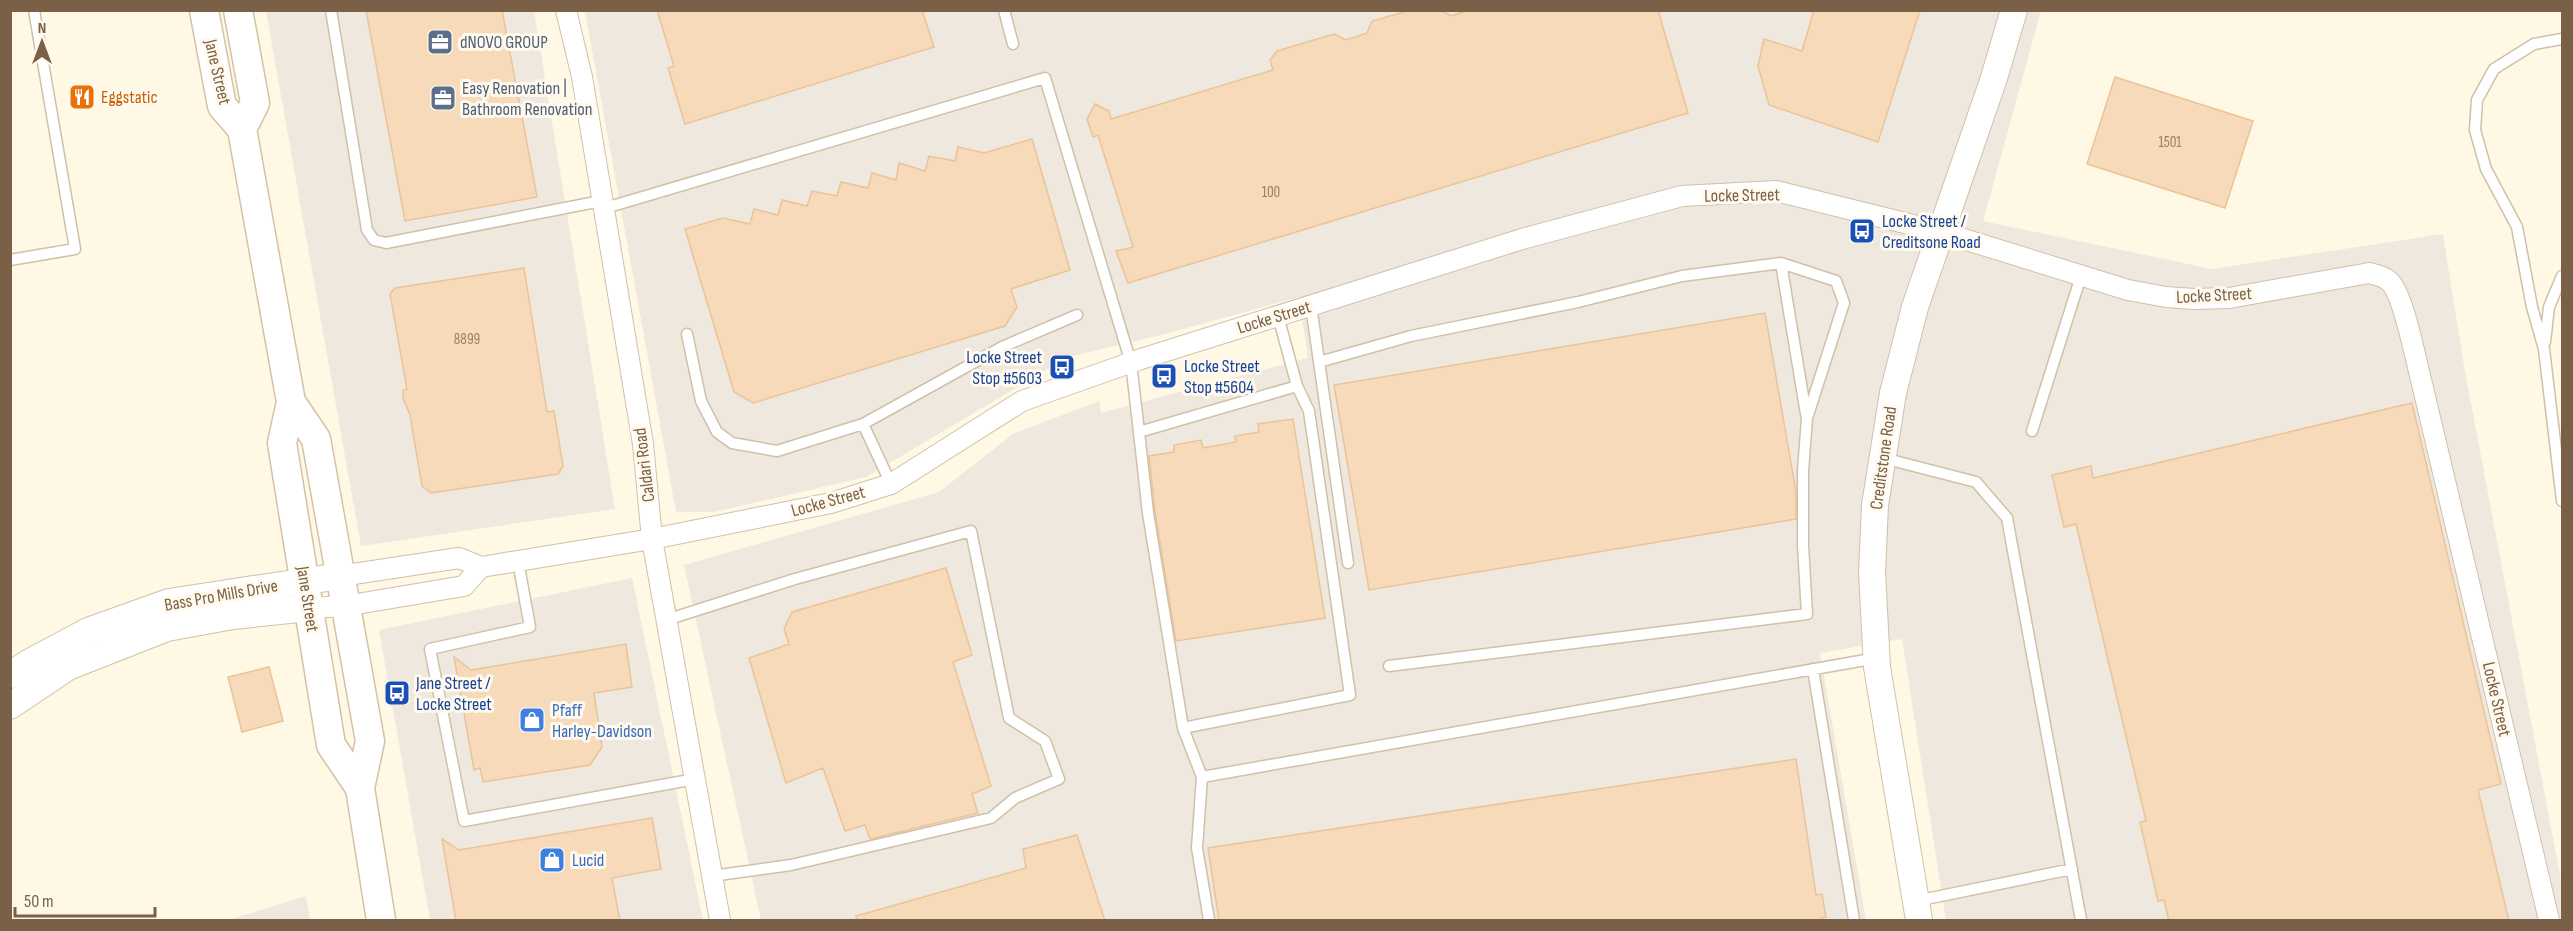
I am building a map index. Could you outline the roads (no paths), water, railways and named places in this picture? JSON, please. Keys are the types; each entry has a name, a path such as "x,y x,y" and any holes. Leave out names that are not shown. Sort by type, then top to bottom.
{"main road":[{"name":"Jane Street","path":"204,10 222,106 242,129 291,402 282,443 331,745 360,788"},
{"name":"Jane Street","path":"238,10 255,103 242,129"},
{"name":"Jane Street","path":"291,402 316,439 370,741 360,788 381,921"}],"street":[{"name":"Caldari Road","path":"566,10 582,77 643,444 652,539 720,921"},
{"name":"Creditstone Road","path":"1918,911 1877,658 1872,572 1875,505 1893,393 1915,307 1994,78 2014,10"},
{"name":"Locke Street","path":"340,576 459,558 481,567 652,539 831,503 891,484 1022,400 1131,363 1522,239 1682,196 1776,191 1941,232 2128,290 2194,299 2229,298 2369,273 2382,276 2392,284 2398,294 2423,388 2548,921"},
{"path":"307,594 345,606 464,586 481,567"},
{"name":"Bass Pro Mills Drive","path":"10,706 68,667 167,628 233,616 307,594 340,576"},
{"name":"Bass Pro Mills Drive","path":"10,675 88,631 169,602 307,594"}],"lane":[{"path":"10,260 75,249 34,10"},
{"path":"331,10 367,230 374,240 386,243 602,205 1045,78 1131,363 1148,513 1183,728 1202,777 1197,848 1209,921"},
{"path":"1004,10 1012,44"},
{"path":"2562,39 2534,44 2494,69 2476,100 2475,130 2486,170 2517,226 2532,307 2544,349 2562,501"},
{"path":"1319,362 1412,336 1578,302 1682,276 1781,263 1836,280 1844,303 1807,418 1803,471 1803,545 1807,614 1389,666"},
{"path":"1781,263 1807,418"},
{"path":"2032,431 2081,276"},
{"path":"2544,349 2549,307 2562,276"},
{"path":"1311,306 1348,563"},
{"path":"687,334 701,401 717,432 732,443 777,452 863,423 1002,347 1077,315"},
{"path":"1183,728 1350,695 1309,411 1297,386 1278,316"},
{"path":"1139,432 1297,386"},
{"path":"863,423 891,484"},
{"path":"1882,458 1976,482 2007,518 2081,921"},
{"path":"666,620 795,579 971,531 1008,718 1045,741 1059,779 1015,798 991,818 791,865 712,876"},
{"path":"518,561 530,627 430,649 464,821 694,779"},
{"path":"1202,777 1877,658"},
{"path":"1814,669 1854,921"},
{"path":"1918,911 2072,869"}],"place":[{"name":"dNOVO GROUP","path":"440,42"},
{"name":"Eggstatic","path":"82,97"},
{"name":"Easy Renovation | Bathroom Renovation","path":"443,98"},
{"name":"Locke Street / Creditsone Road","path":"1862,231"},
{"name":"Locke Street Stop #5603","path":"1062,367"},
{"name":"Locke Street Stop #5604","path":"1164,376"},
{"name":"Jane Street / Locke Street","path":"397,693"},
{"name":"Pfaff Harley-Davidson","path":"532,720"},
{"name":"Lucid","path":"552,860"}]}
